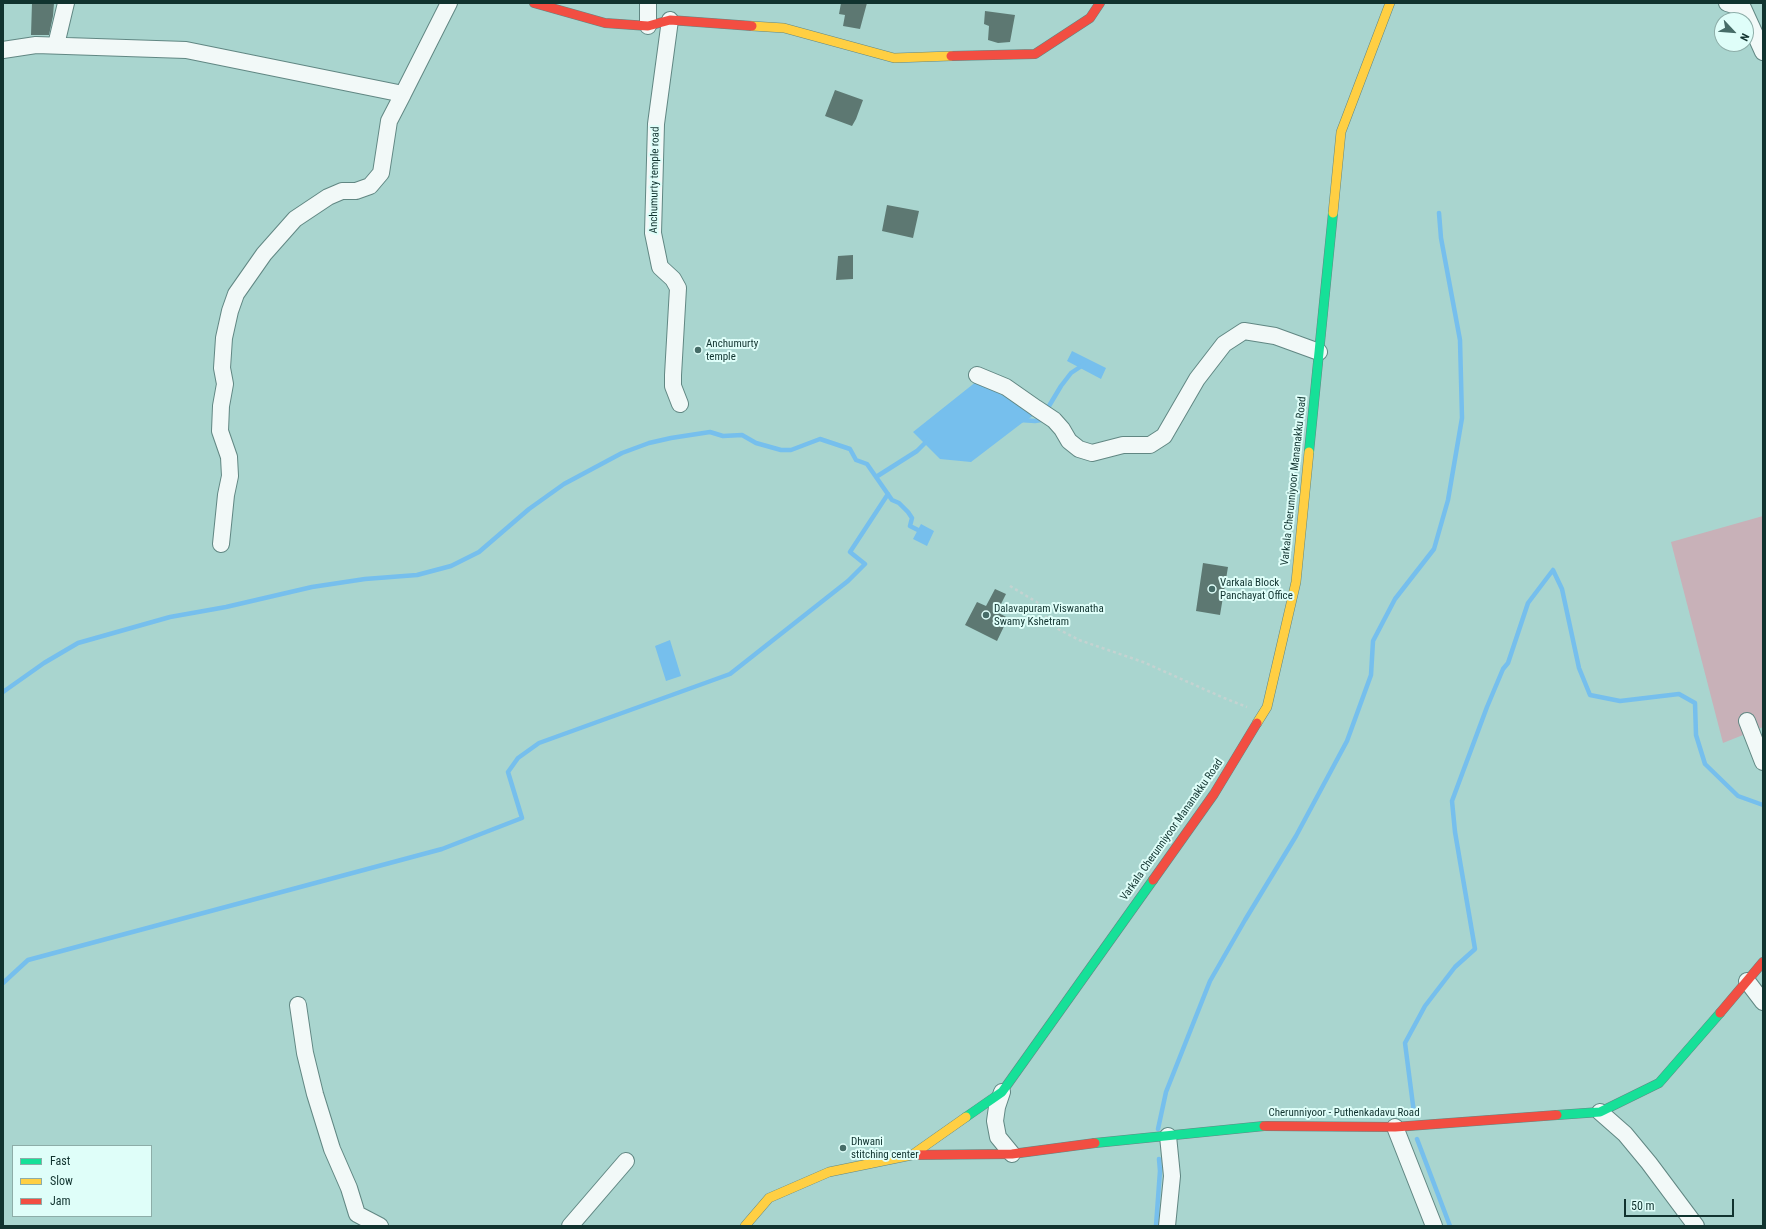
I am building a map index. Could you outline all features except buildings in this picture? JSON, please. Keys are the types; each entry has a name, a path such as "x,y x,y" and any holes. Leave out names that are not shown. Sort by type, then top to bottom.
{"main road":[{"path":"534,3 604,23 648,26 670,20 784,28 894,58 1035,54 1090,18 1100,3"},
{"name":"Varkala Cherunniyoor Mananakku Road","path":"745,1226 769,1198 829,1172 912,1155 1002,1092 1214,794 1267,707 1296,582 1341,132 1390,3"},
{"name":"Cherunniyoor - Puthenkadavu Road","path":"912,1155 1012,1154 1099,1142 1262,1126 1395,1127 1600,1112 1658,1083 1763,962"}],"street":[{"path":"56,45 66,3"},
{"path":"221,544 226,495 230,476 229,457 220,431 224,384 222,368 224,338 230,311 236,294 264,254 295,220 328,196 342,191 356,191 370,186 381,174 389,121 449,3"},
{"path":"648,3 648,26"},
{"path":"1727,3 1743,8 1763,52"},
{"name":"Anchumurty temple road","path":"670,20 656,124 653,233 660,267 673,279 678,288 673,386 680,404"},
{"path":"3,50 36,45 186,50 403,94"},
{"path":"977,375 1006,387 1053,419 1062,429 1068,441 1079,449 1092,453 1123,445 1150,444 1164,436 1197,379 1224,344 1244,331 1275,336 1319,352"},
{"path":"1746,721 1763,762"},
{"path":"1747,981 1763,1002"},
{"path":"298,1004 307,1060 315,1094 332,1149 349,1188 357,1214 380,1226"},
{"path":"1002,1092 997,1107 995,1121 998,1137 1012,1154"},
{"path":"1600,1112 1624,1134 1649,1163 1696,1226"},
{"path":"1395,1127 1434,1226"},
{"path":"1167,1226 1172,1176 1168,1136"},
{"path":"570,1226 626,1161"}],"path":[{"path":"1010,586 1040,604 1045,616 1058,630 1079,640 1142,662 1263,714"}],"shaded area":[{"path":"1763,516 1763,727 1723,743 1671,542"}],"water":[{"path":"1072,351 1106,368 1101,379 1067,361"},
{"path":"977,381 1036,414 971,462 940,459 913,432"},
{"path":"921,524 934,531 927,546 913,539"},
{"path":"670,640 681,676 666,681 655,646"}],"waterway":[{"path":"1158,1129 1166,1092 1210,981 1296,836 1347,741 1371,675 1373,641 1395,599 1434,549 1448,500 1462,418 1460,340 1441,238 1439,213"},
{"path":"1046,411 1061,386 1071,373 1083,365"},
{"path":"1020,420 1035,421 1041,420 1043,417"},
{"path":"3,692 44,663 78,643 170,617 226,607 312,587 365,579 417,575 451,566 479,552 529,509 564,484 622,453 649,443 671,438 710,432 723,436 742,435 756,443 781,450 791,450 820,439 850,449 856,460 867,464 892,500 899,503 908,512 912,518 910,526 918,530"},
{"path":"876,477 917,451 928,440"},
{"path":"3,983 28,960 442,849 522,818 508,772 518,758 539,743 730,674 848,581 865,564 850,552 888,494"},
{"path":"1414,1113 1405,1043 1425,1006 1455,967 1475,949 1455,832 1452,801 1487,707 1503,669 1508,663 1528,603 1553,570 1562,589 1579,668 1590,695 1620,701 1679,694 1695,703 1696,735 1705,764 1738,796 1763,805"},
{"path":"1417,1139 1450,1226"},
{"path":"1156,1226 1160,1171 1159,1159"}],"traffic: fast":[{"path":"1309,452 1333,213"},
{"path":"966,1117 1002,1092 1153,880"},
{"path":"1557,1115 1600,1112 1659,1083 1720,1013"},
{"path":"1095,1143 1264,1126"}],"traffic: slow":[{"path":"1333,213 1341,132 1390,3"},
{"path":"752,26 784,28 894,58 951,56"},
{"path":"1257,723 1267,707 1296,582 1309,452"},
{"path":"745,1226 769,1198 829,1172 912,1155 966,1117"}],"traffic: jam":[{"path":"534,3 605,23 648,26 670,20 752,26"},
{"path":"951,56 1035,54 1090,18 1100,3"},
{"path":"1153,880 1214,794 1257,723"},
{"path":"1720,1013 1763,962"},
{"path":"1264,1126 1395,1127 1557,1115"},
{"path":"912,1155 1012,1154 1095,1143"}],"place":[{"name":"Anchumurty temple","path":"698,350"},
{"name":"Varkala Block Panchayat Office","path":"1212,589"},
{"name":"Dalavapuram Viswanatha Swamy Kshetram","path":"986,615"},
{"name":"Dhwani stitching center","path":"843,1148"}]}
